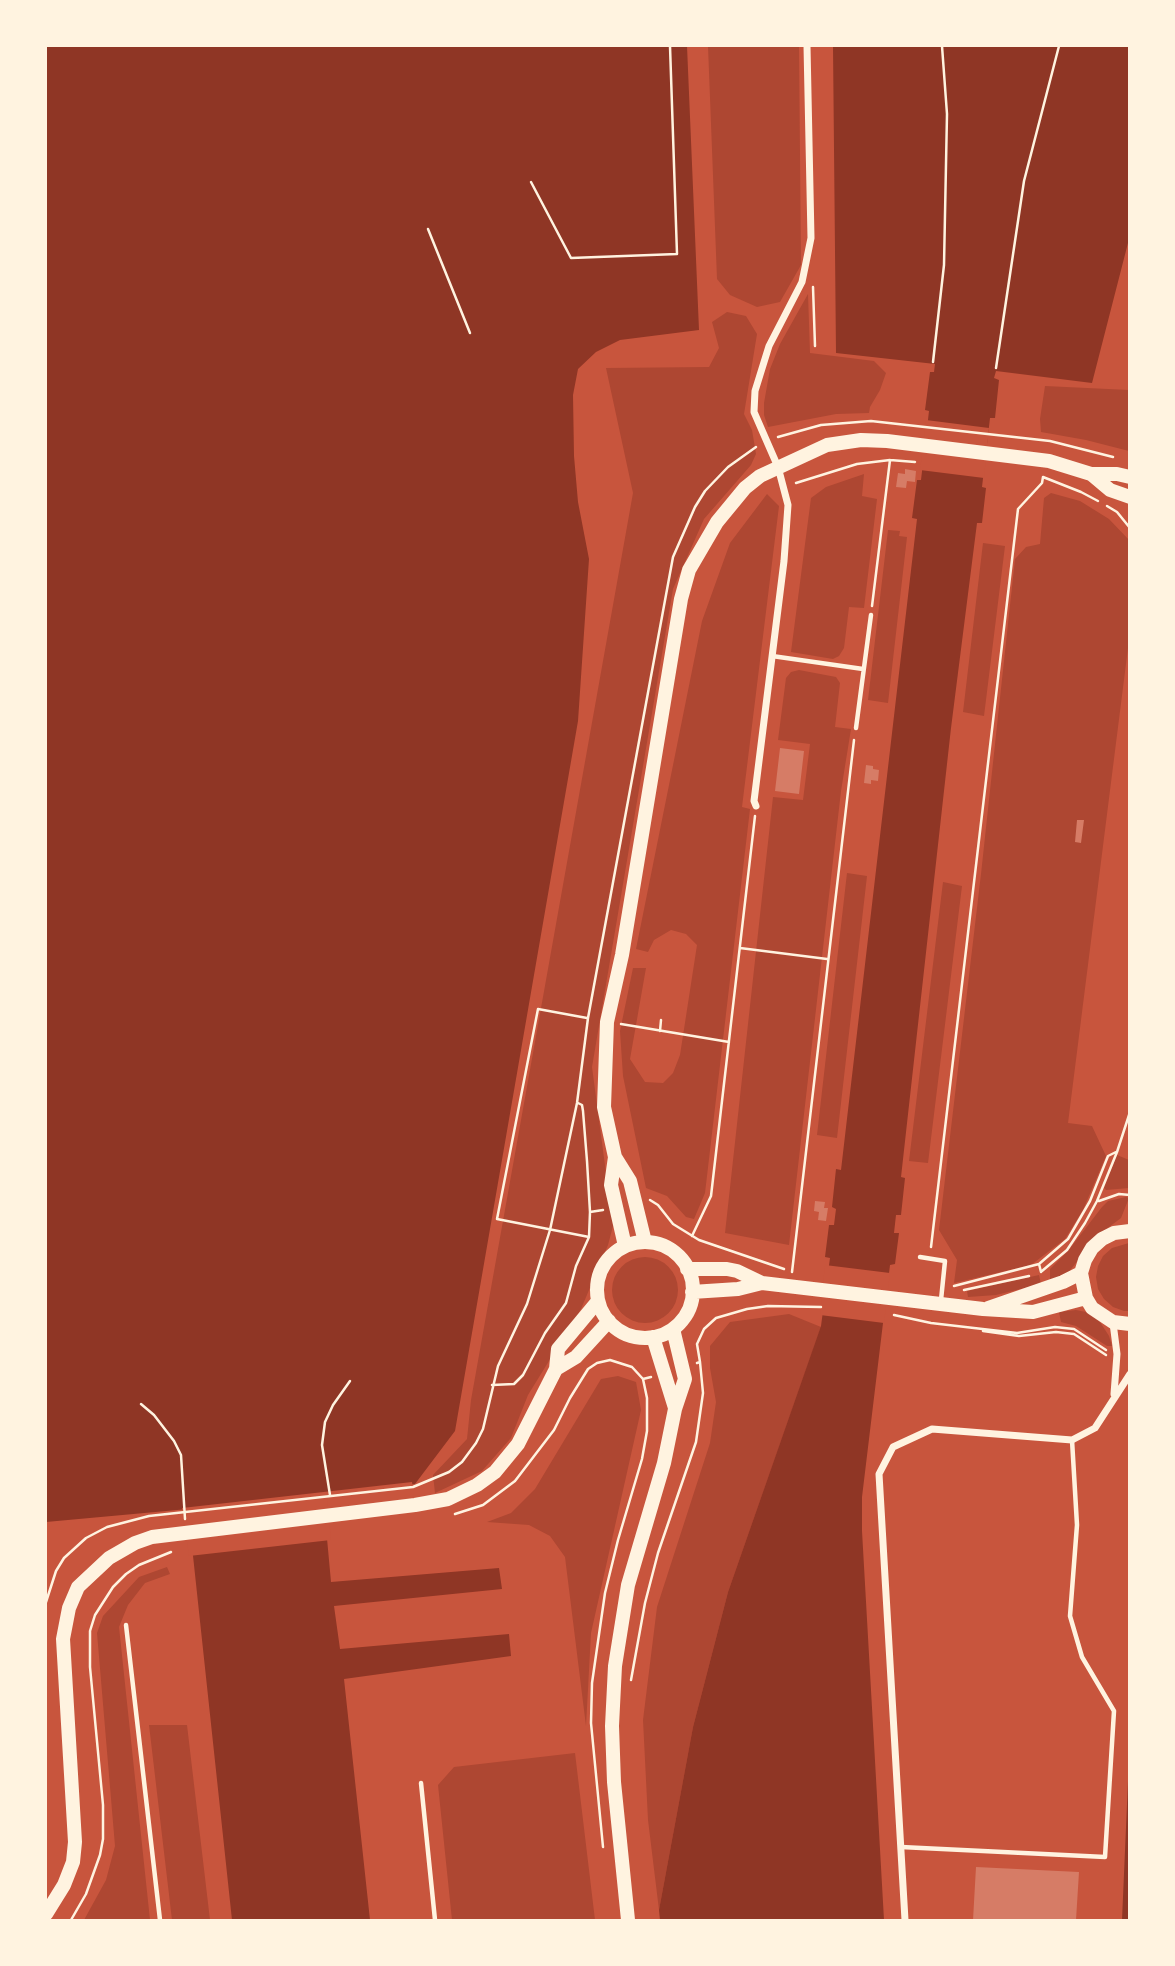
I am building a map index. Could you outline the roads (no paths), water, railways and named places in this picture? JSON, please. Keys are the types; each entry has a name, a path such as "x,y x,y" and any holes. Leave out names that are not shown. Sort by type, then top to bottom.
{"main road":[{"path":"645,1242 630,1181 615,1157 604,1107 607,1022 622,955 681,599 689,570 717,522 731,503 760,475 807,453 841,443 887,441 987,452 1049,461 1091,474 1129,477"},
{"path":"1091,474 1110,490 1129,497"},
{"path":"615,1157 611,1185 625,1246"},
{"path":"1129,1229 1102,1238 1091,1248 1081,1273 1086,1298 1102,1317 1112,1322 1129,1324"},
{"path":"645,1242 666,1247 682,1260 692,1292 687,1312 673,1329 653,1337 632,1336 609,1321 598,1301 597,1287 608,1259 625,1246 645,1242"},
{"path":"687,1269 727,1269 762,1283"},
{"path":"983,1310 1081,1273"},
{"path":"692,1292 738,1289 762,1283 887,1298 942,1294 983,1310 1033,1312 1086,1298"},
{"path":"46,1914 64,1885 73,1862 75,1842 63,1639 69,1608 78,1587 109,1558 135,1543 185,1525 415,1505 448,1499 477,1485 495,1472 518,1444 556,1369 558,1349 598,1301"},
{"path":"556,1369 576,1357 609,1321"},
{"path":"628,1920 614,1782 612,1726 615,1666 628,1585 685,1379 673,1329"},
{"path":"653,1337 675,1409"}],"street":[{"path":"756,806 754,801 788,505 778,467 754,412 755,391 769,346 802,282 811,239 807,46"},
{"path":"1112,1322 1117,1356 1114,1399"},
{"path":"905,1920 879,1474 893,1447 932,1429 1072,1440 1095,1428 1129,1374"}],"lane":[{"path":"856,728 871,615"},
{"path":"771,656 863,669"},
{"path":"920,1257 945,1261 942,1294"},
{"path":"901,1847 1105,1857 1114,1712 1082,1657 1070,1616 1077,1525 1072,1440"},
{"path":"126,1625 160,1920"},
{"path":"421,1783 435,1920"}]}
